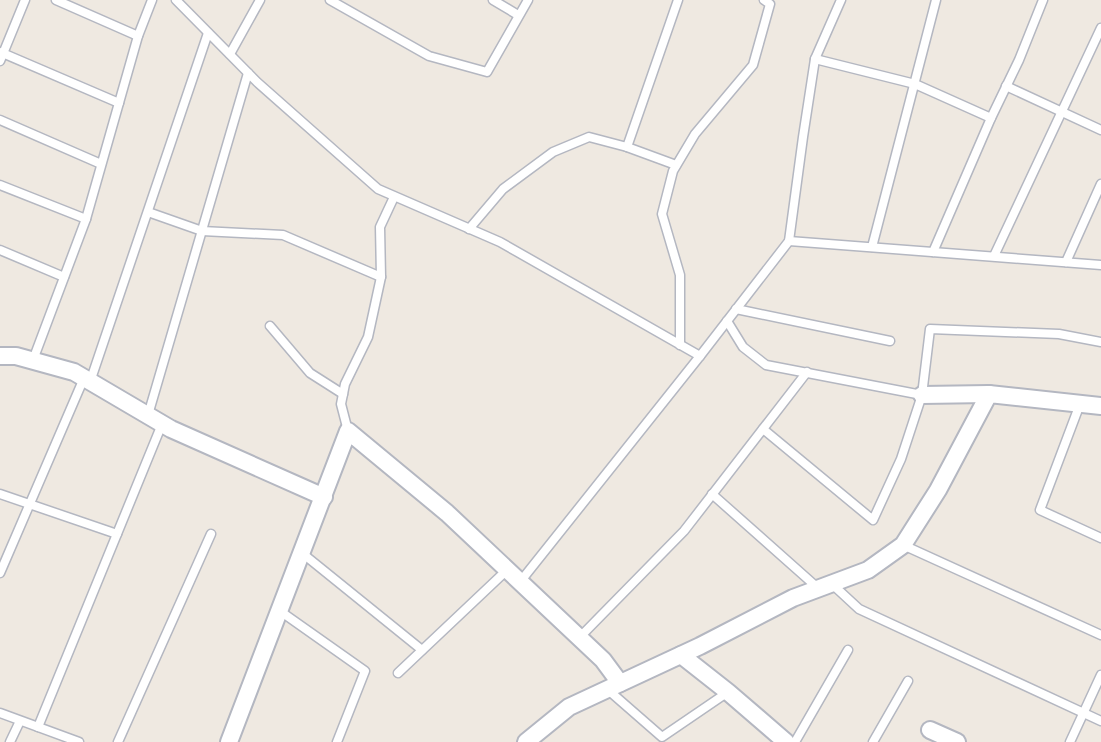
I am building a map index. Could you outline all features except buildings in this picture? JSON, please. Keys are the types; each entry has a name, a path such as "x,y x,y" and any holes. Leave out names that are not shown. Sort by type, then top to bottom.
{"street":[{"path":"0,356 16,356 74,372 155,419 324,497"},
{"path":"922,395 990,394 1101,406"},
{"path":"530,741 569,707 681,655 792,598 868,570 903,545 938,490 990,394"},
{"path":"230,742 348,431 447,513 603,660 614,686"},
{"path":"681,655 786,742"},
{"path":"930,730 957,742"}],"lane":[{"path":"24,0 1,56 119,103"},
{"path":"56,0 138,36"},
{"path":"33,360 86,219 138,36 152,0"},
{"path":"176,0 248,74 378,189 500,242 700,356"},
{"path":"230,54 260,0"},
{"path":"330,0 429,56 487,72 528,0"},
{"path":"493,0 518,15"},
{"path":"627,147 678,0"},
{"path":"680,345 680,275 662,214 676,165 695,134 753,65 770,4 764,0"},
{"path":"520,582 789,241 815,59 841,0"},
{"path":"872,247 936,0"},
{"path":"933,252 991,118 1019,60 1043,0"},
{"path":"994,256 1101,28"},
{"path":"0,573 87,380 148,212 208,33"},
{"path":"815,59 915,84 991,118"},
{"path":"38,727 117,534 155,419 202,231 248,74"},
{"path":"1006,86 1101,130"},
{"path":"0,120 101,164"},
{"path":"469,229 503,189 553,152 589,137 627,147 676,165"},
{"path":"1066,262 1101,184"},
{"path":"0,185 86,219"},
{"path":"348,431 341,404 345,384 368,337 381,277 380,227 394,196"},
{"path":"148,212 202,231 284,235 381,277"},
{"path":"789,241 1101,265"},
{"path":"0,250 64,277"},
{"path":"736,309 890,341"},
{"path":"727,321 743,347 766,365 922,395"},
{"path":"270,326 310,373 343,394"},
{"path":"763,429 873,519 901,459 922,395 930,329 1059,333 1101,342"},
{"path":"579,638 684,531 807,372"},
{"path":"1080,404 1040,510 1101,538"},
{"path":"0,494 117,534"},
{"path":"712,494 825,586 859,609 1101,721"},
{"path":"118,742 211,534"},
{"path":"903,545 1101,635"},
{"path":"302,553 422,650"},
{"path":"398,673 507,570"},
{"path":"280,611 365,671 337,742"},
{"path":"795,742 848,650"},
{"path":"1070,742 1101,675"},
{"path":"873,742 908,681"},
{"path":"614,686 662,737 728,692"},
{"path":"0,713 68,740 79,742"},
{"path":"10,742 20,721"}]}
